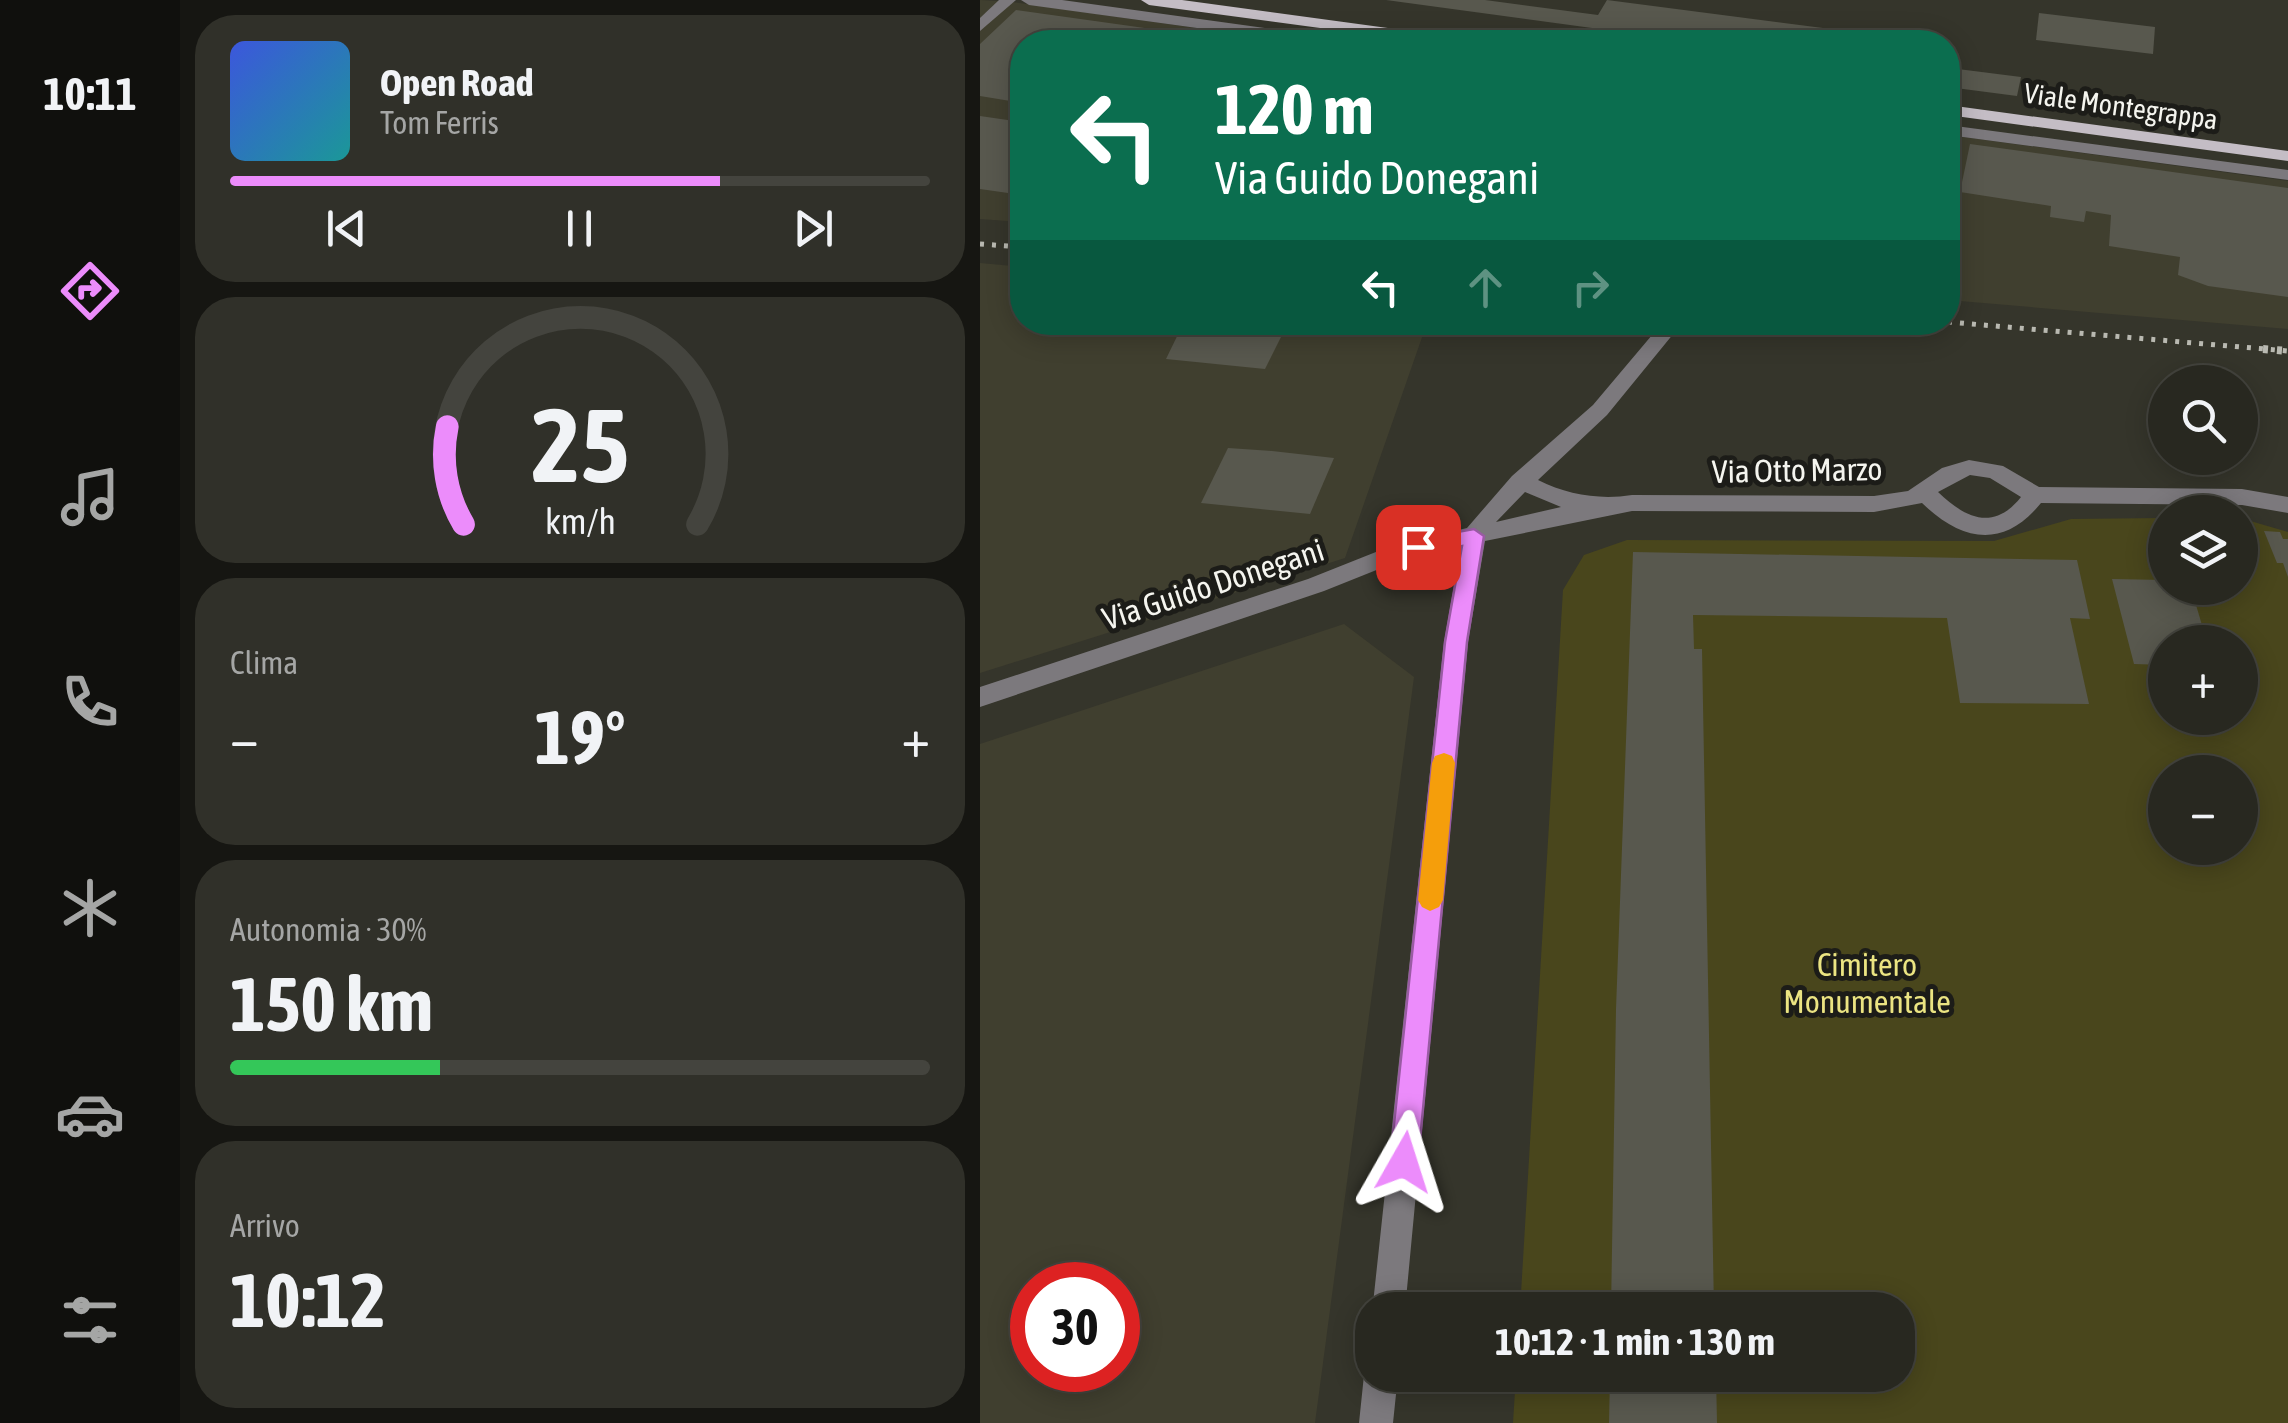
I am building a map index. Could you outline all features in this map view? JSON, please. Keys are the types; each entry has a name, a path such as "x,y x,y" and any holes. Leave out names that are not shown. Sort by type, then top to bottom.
{"main road":[{"path":"1149,0 1368,30"},
{"name":"Viale Montegrappa","path":"1960,112 2288,156"}],"street":[{"path":"980,26 1008,0"},
{"path":"1028,0 1239,30"},
{"path":"1224,28 1238,12"},
{"path":"1960,124 1968,113"},
{"path":"1960,132 2288,174"},
{"path":"1390,1292 1458,626 1474,536 1520,480 1600,410 1663,335"},
{"name":"Via Otto Marzo","path":"1474,536 1582,510 1632,503 1901,501 1925,493 1950,472 1969,467 1995,471 2035,494 2242,496 2288,505"},
{"path":"1520,480 1558,499 1632,503"},
{"path":"1925,493 1954,520 1981,528 2011,522 2035,494"},
{"name":"Via Guido Donegani","path":"980,697 1316,585 1399,552 1474,536"},
{"path":"1376,1423 1379,1392"}],"shaded area":[{"path":"980,0 1210,30 1010,30 1010,221 980,219"},
{"path":"1960,137 2288,181 2288,329 1960,301"},
{"path":"980,263 1010,266 1010,335 1423,335 1345,558 980,673"},
{"path":"1344,624 1414,677 1315,1423 980,1423 980,744"}],"green space":[{"name":"Cimitero Monumentale","path":"2148,518 2148,605 2258,605 2258,523 2288,532 2288,1423 1513,1423 1515,1392 1915,1392 1915,1292 1521,1292 1563,590 1584,555 1627,540 1994,541 2071,519"}],"building":[{"path":"1386,0 1485,0 1598,15 1607,0 1823,28 1607,30"},
{"path":"1016,10 1159,30 1010,30 1010,101 980,96 980,44"},
{"path":"2039,13 2155,27 2153,54 2036,40"},
{"path":"1960,69 2021,77 2017,96 1960,89"},
{"path":"980,116 1010,120 1010,193 980,189"},
{"path":"1970,144 2288,188 2288,297 2208,286 2178,275 2180,257 2109,246 2111,215 2086,211 2084,222 2050,217 2051,206 1960,192"},
{"path":"1178,335 1282,335 1265,369 1166,359"},
{"path":"1228,448 1334,458 1310,514 1201,503"},
{"path":"2264,531 2280,532 2283,539 2288,539 2288,577 2283,563 2277,563"},
{"path":"1633,552 2077,560 2090,619 2070,618 2089,704 1960,703 1947,618 1693,615 1694,649 1702,649 1714,1292 1611,1292 1616,1009"},
{"path":"2112,579 2148,580 2148,605 2196,605 2202,625 2148,625 2148,664 2134,664"},
{"path":"1610,1392 1716,1392 1717,1423 1609,1423"}],"railway":[{"path":"980,244 1010,246"},
{"path":"1960,323 2288,351 2263,349"}],"slow traffic":[{"path":"1430,900 1444,763"}],"route":[{"path":"1404,1162 1456,642 1474,536 1418,547"}]}
